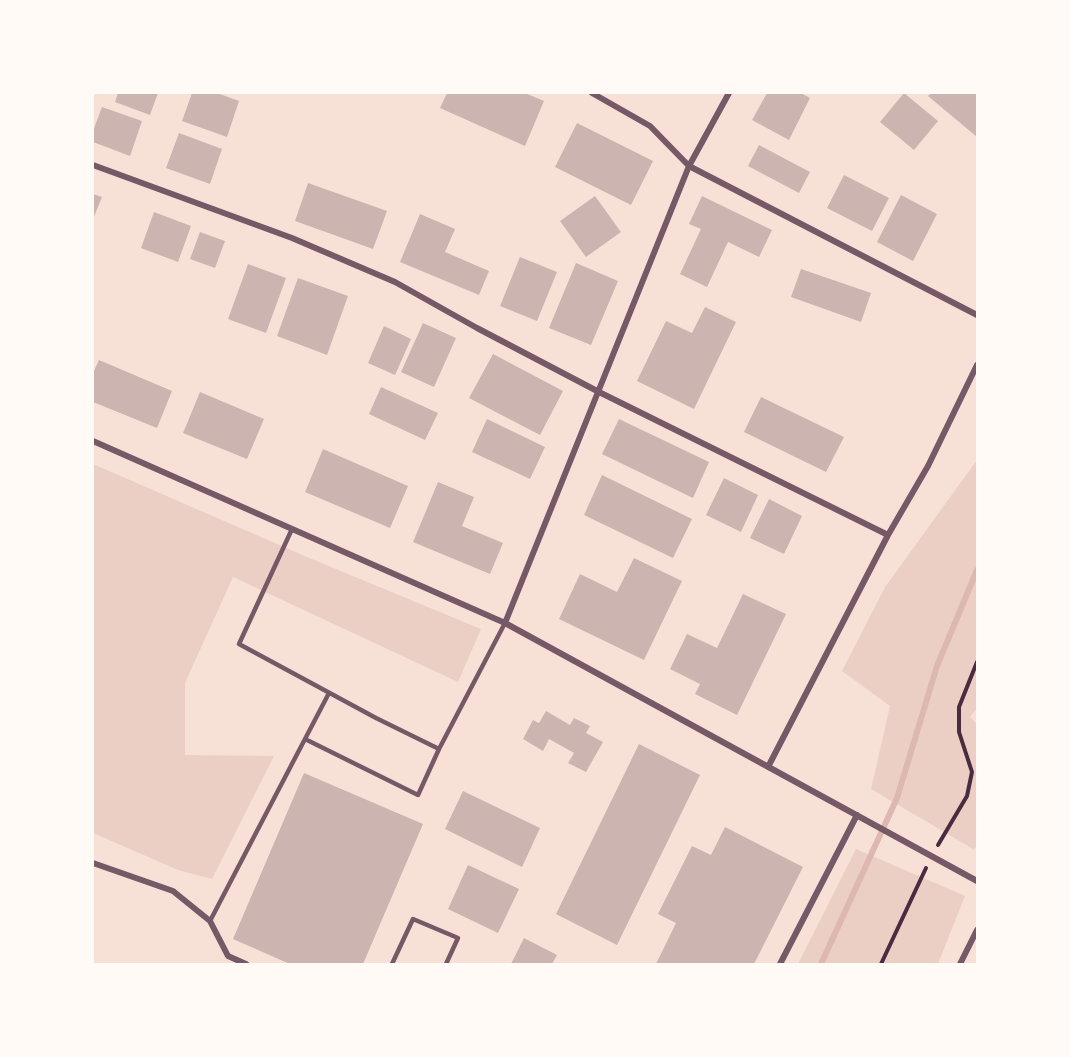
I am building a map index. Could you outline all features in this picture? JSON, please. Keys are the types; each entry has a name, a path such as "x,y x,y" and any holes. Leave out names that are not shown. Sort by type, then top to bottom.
{"street":[{"path":"592,93 650,126 689,166 977,315"},
{"path":"506,623 689,166 729,93"},
{"path":"93,165 292,238 395,282 599,392 888,535"},
{"path":"768,767 888,535 950,424 977,365"},
{"path":"93,441 506,623 977,881"},
{"path":"780,964 857,815"},
{"path":"93,863 173,891 210,921 228,956 246,964"},
{"path":"960,964 977,930"},
{"path":"226,964 228,956"}],"lane":[{"path":"292,529 239,644 439,749"},
{"path":"305,740 417,795 506,623"},
{"path":"210,921 329,693"},
{"path":"392,964 413,919 458,939 446,964"}],"path":[{"path":"881,964 932,856 967,796 972,771 959,732 959,707 977,662"}],"shaded area":[{"path":"977,460 977,708 970,717 977,724 977,847 973,849 871,789 890,706 842,671 885,587"},
{"path":"93,464 307,557 481,629 458,682 233,577 185,683 185,755 274,756 212,879 178,870 93,833"},
{"path":"856,849 965,896 938,964 798,964"}],"building":[{"path":"118,93 158,93 150,115 115,102"},
{"path":"192,93 217,93 239,101 227,137 182,121"},
{"path":"447,93 525,93 544,101 525,146 440,108"},
{"path":"767,93 801,93 810,98 789,140 752,120"},
{"path":"904,93 938,121 914,150 880,122"},
{"path":"931,93 977,93 977,137 928,96"},
{"path":"102,107 142,121 130,156 93,142 93,131"},
{"path":"577,123 653,161 631,205 555,167"},
{"path":"179,133 222,149 210,184 166,168"},
{"path":"759,145 810,172 799,193 748,166"},
{"path":"844,175 889,198 872,231 827,208"},
{"path":"308,183 387,211 373,249 295,221"},
{"path":"93,194 102,197 93,219"},
{"path":"901,195 937,214 913,261 877,242"},
{"path":"595,196 621,232 586,257 560,221"},
{"path":"702,196 772,230 759,257 728,242 707,287 680,274 701,229 689,224"},
{"path":"154,212 191,226 178,262 141,248"},
{"path":"420,214 455,229 445,252 489,271 479,295 400,262"},
{"path":"200,232 225,241 215,268 190,259"},
{"path":"520,257 557,272 537,321 500,306"},
{"path":"576,263 618,281 591,345 549,328"},
{"path":"248,264 286,278 266,333 228,319"},
{"path":"801,269 871,293 861,322 791,297"},
{"path":"298,278 348,296 327,355 277,336"},
{"path":"705,307 736,322 694,409 637,381 666,321 692,333"},
{"path":"423,323 456,338 434,387 401,372"},
{"path":"384,326 411,339 395,375 368,363"},
{"path":"493,354 563,391 540,435 469,398"},
{"path":"99,360 172,391 157,428 93,402 93,373"},
{"path":"381,387 438,413 425,440 369,414"},
{"path":"200,392 264,419 247,459 183,433"},
{"path":"761,397 844,437 826,472 744,432"},
{"path":"487,419 545,447 530,479 472,452"},
{"path":"619,419 709,462 693,498 602,454"},
{"path":"323,449 408,486 390,528 305,492"},
{"path":"602,475 692,519 673,558 584,515"},
{"path":"724,478 758,495 741,532 706,515"},
{"path":"438,482 474,497 462,526 503,543 490,574 413,542"},
{"path":"769,499 802,516 784,554 750,538"},
{"path":"634,558 682,581 644,660 559,619 580,574 617,592"},
{"path":"743,594 786,614 737,715 695,694 700,684 670,669 687,634 717,648"},
{"path":"546,711 570,725 574,718 590,726 586,733 603,742 586,772 568,763 574,753 549,739 543,751 523,739 533,720 539,723"},
{"path":"639,744 700,775 617,945 556,914"},
{"path":"304,773 423,824 363,964 290,964 233,939"},
{"path":"463,791 540,828 522,867 445,829"},
{"path":"725,827 803,867 754,964 656,964 676,923 658,914 692,846 711,855"},
{"path":"468,865 519,889 498,933 448,909"},
{"path":"524,938 557,955 552,964 511,964"}],"waterway":[{"path":"821,964 897,798 937,666 977,570"}]}
